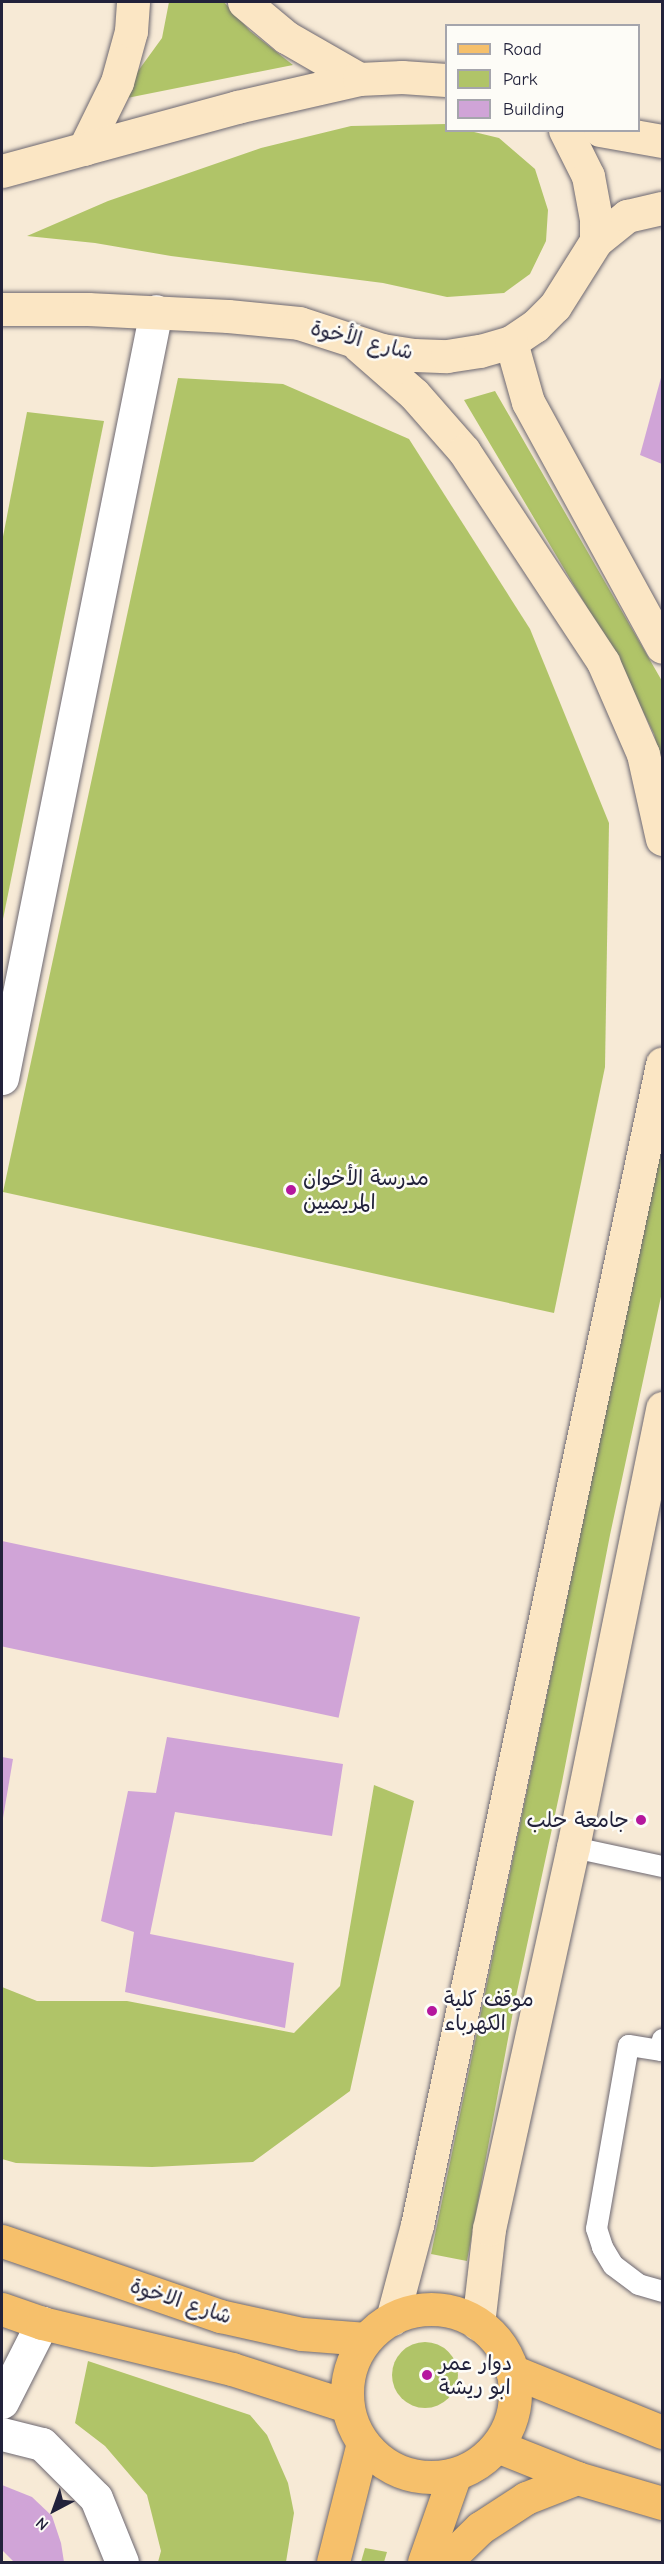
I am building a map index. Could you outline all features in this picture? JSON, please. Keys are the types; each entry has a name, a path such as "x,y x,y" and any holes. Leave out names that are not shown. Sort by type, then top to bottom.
{"main road":[{"path":"84,149 117,82 131,31 133,2"},
{"path":"244,2 286,37 359,79"},
{"path":"2,171 237,107 359,79 402,77 445,80"},
{"path":"566,132 588,177 596,219 596,241"},
{"path":"611,132 663,141"},
{"name":"شارع الأخوة","path":"8,306 156,311 299,323 382,350 436,356 480,351 511,342 535,326 555,306 596,241 627,216 663,208"},
{"path":"352,340 414,394 464,452 603,662 643,754 663,839"},
{"path":"511,342 528,402 663,647"},
{"path":"392,2319 417,2225 663,1064"},
{"path":"478,2324 489,2229 573,1847 663,1408"},
{"name":"شارع الاخوة","path":"2,2241 220,2316 302,2334 366,2339"},
{"path":"2,2309 42,2323 232,2369 347,2406"},
{"path":"435,2310 458,2314 478,2324 499,2344 512,2371 515,2391 513,2411 507,2430 496,2446 478,2463 455,2475 429,2478 404,2473 381,2461 363,2443 353,2426 347,2406 347,2382 354,2359 366,2339 392,2319 413,2311 435,2310"},
{"path":"512,2371 663,2432"},
{"path":"333,2562 363,2443"},
{"path":"496,2446 577,2478 663,2503"},
{"path":"424,2562 455,2475"},
{"path":"445,2562 480,2528 526,2498 577,2478"}],"street":[{"path":"2,1078 156,311"},
{"path":"2,2402 42,2323"},
{"path":"2,2434 42,2444 96,2498 122,2562"}],"lane":[{"path":"573,1847 663,1866"},
{"path":"662,2046 628,2045 596,2228 602,2247 613,2265 638,2284 663,2291"}],"green space":[{"path":"169,2 224,2 250,31 293,65 117,100 162,38"},
{"path":"445,124 445,132 474,132 499,138 535,169 548,210 546,241 530,274 504,293 447,297 383,283 171,256 95,243 27,236 108,201 261,148 351,126"},
{"path":"178,378 283,384 409,439 530,629 609,823 605,1067 554,1313 3,1192"},
{"path":"495,391 662,681 662,764 654,734 617,658 464,400"},
{"path":"27,412 104,421 2,924 2,542"},
{"path":"662,1141 662,1292 515,2001 467,2261 431,2254"},
{"path":"374,1785 414,1801 350,2091 253,2162 152,2167 16,2163 2,2159 2,1987 37,2001 127,2001 294,2033 340,1986"},
{"path":"425,2342 438,2345 448,2352 455,2362 458,2375 455,2388 448,2398 438,2405 425,2408 412,2405 402,2398 395,2388 392,2375 395,2362 402,2352 412,2345"},
{"path":"88,2361 250,2415 267,2435 288,2483 294,2513 286,2562 158,2562 161,2551 147,2495 105,2446 75,2423"},
{"path":"365,2548 387,2552 384,2562 361,2562"}],"building":[{"path":"662,374 662,464 640,455"},
{"path":"2,1541 360,1617 339,1718 2,1646"},
{"path":"167,1737 343,1764 332,1836 175,1812 150,1934 294,1963 285,2028 125,1992 134,1932 101,1921 128,1791 156,1793"},
{"path":"2,1757 13,1759 3,1818 2,1818"},
{"path":"2,2485 32,2497 52,2516 61,2543 64,2562 14,2562 2,2550"}],"place":[{"name":"مدرسة الأخوان المريميين","path":"291,1190"},
{"name":"جامعة حلب","path":"641,1820"},
{"name":"موقف كلية الكهرباء","path":"432,2011"},
{"name":"دوار عمر ابو ريشة","path":"427,2375"}]}
